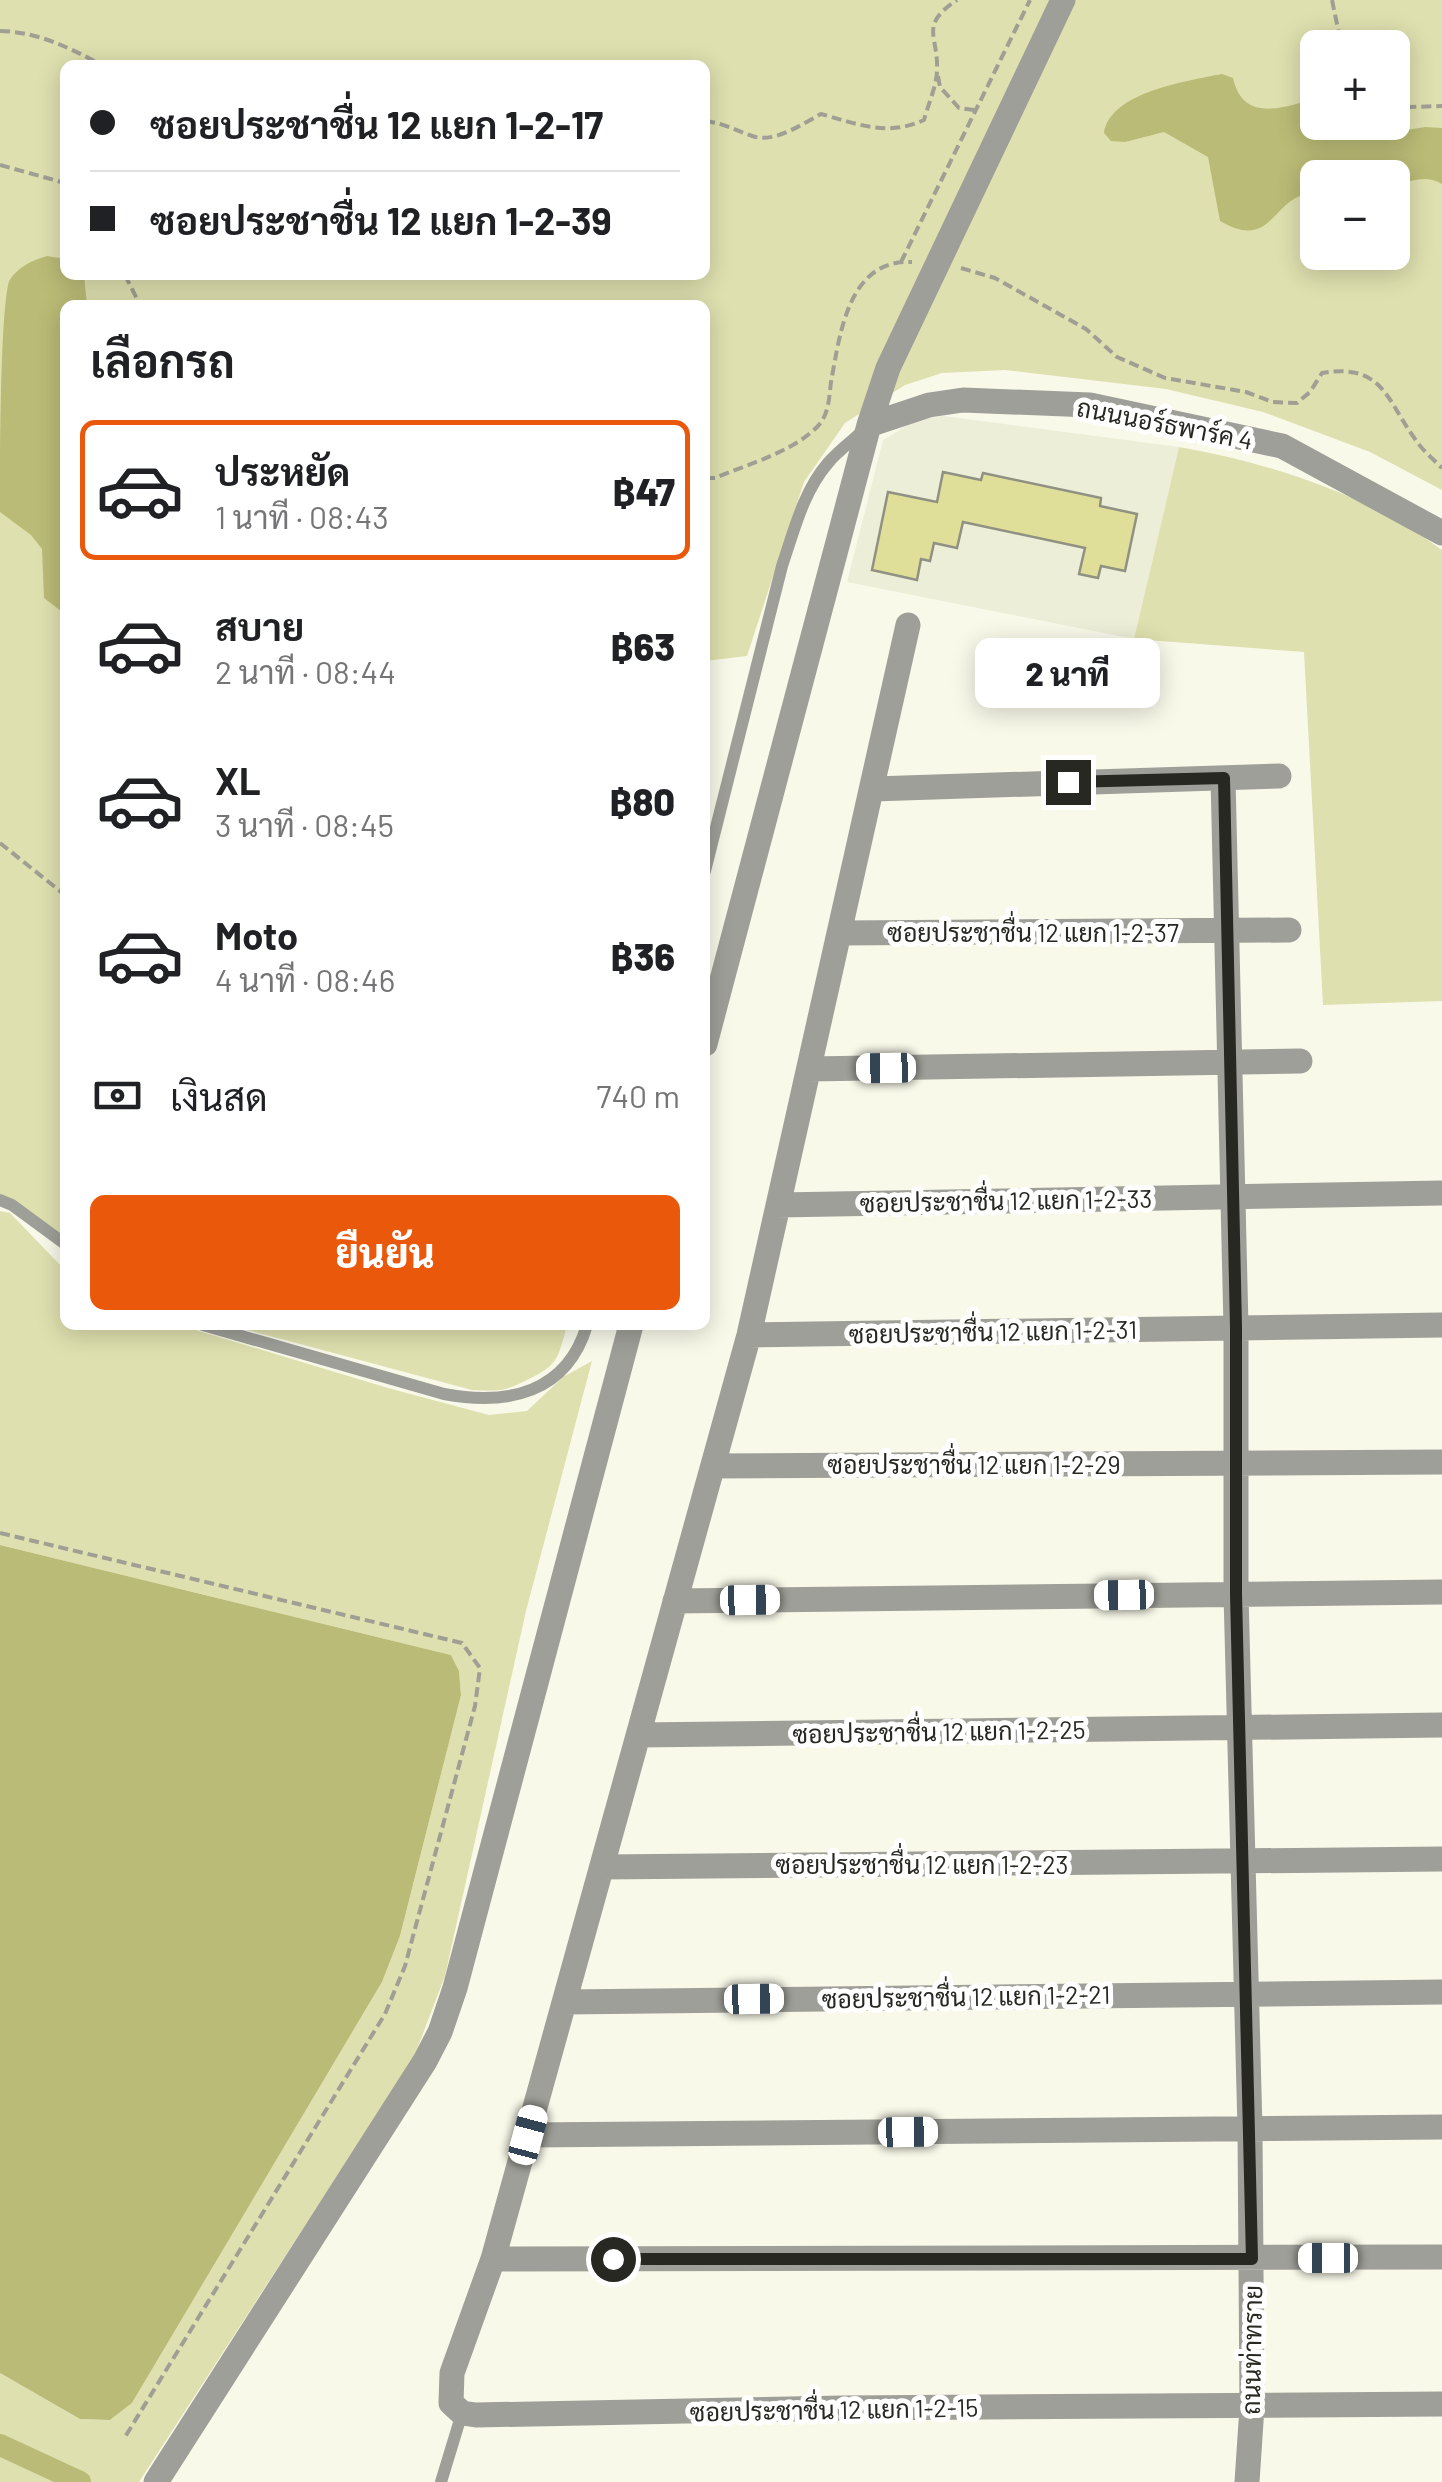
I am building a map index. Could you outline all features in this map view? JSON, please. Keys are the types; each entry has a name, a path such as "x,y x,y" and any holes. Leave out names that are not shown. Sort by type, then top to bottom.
{"street":[{"path":"710,1025 869,426 888,368 1063,0"},
{"name":"ถนนนอร์ธพาร์ค 4","path":"869,426 929,405 963,400 1090,405 1282,446 1442,533"},
{"path":"462,2413 452,2404 452,2373 493,2259 750,1335 908,626"},
{"path":"873,789 1279,776"},
{"name":"ถนนท่าทราย","path":"1224,778 1236,1328 1236,1594 1252,2259 1252,2407 1246,2482"},
{"name":"ซอยประชาชื่น 12 แยก 1-2-37","path":"841,932 1289,930"},
{"path":"810,1069 1300,1061"},
{"name":"ซอยประชาชื่น 12 แยก 1-2-33","path":"778,1205 1442,1192"},
{"name":"ซอยประชาชื่น 12 แยก 1-2-31","path":"750,1335 1442,1325"},
{"path":"156,2482 426,2060 440,2032 455,1988 630,1330"},
{"name":"ซอยประชาชื่น 12 แยก 1-2-29","path":"713,1466 1442,1462"},
{"path":"675,1601 1442,1592"},
{"name":"ซอยประชาชื่น 12 แยก 1-2-25","path":"638,1735 1442,1725"},
{"name":"ซอยประชาชื่น 12 แยก 1-2-23","path":"602,1867 1442,1858"},
{"name":"ซอยประชาชื่น 12 แยก 1-2-21","path":"565,2002 1442,1992"},
{"path":"528,2135 1442,2127"},
{"path":"493,2259 1442,2257"},
{"name":"ซอยประชาชื่น 12 แยก 1-2-15","path":"462,2413 1442,2404"}],"lane":[{"path":"710,851 782,566 796,526 811,487 829,462 869,426"},
{"path":"0,1200 60,1240"},
{"path":"220,1330 475,1400 507,1399 545,1385 580,1350 586,1330"},
{"path":"440,2482 462,2413"}],"path":[{"path":"958,0 938,13 931,32 937,71 940,87 959,108 976,110"},
{"path":"901,262 1030,0"},
{"path":"1332,0 1338,30"},
{"path":"0,30 25,32 64,44 93,60"},
{"path":"710,122 734,126 756,138 787,133 821,114 872,128 904,129 924,120 937,71"},
{"path":"1410,107 1442,106"},
{"path":"0,164 60,182"},
{"path":"710,478 796,443 820,424 829,406 849,303 867,275 901,262 938,264 995,278 1086,329 1117,358 1165,378 1246,392 1272,402 1296,403 1310,392 1322,373 1358,372 1380,382 1416,442 1442,468"},
{"path":"0,843 60,891"},
{"path":"0,1533 462,1643 480,1668 475,1706 405,1966 386,2014 126,2437"}],"shaded area":[{"path":"0,0 1442,0 1442,490 1370,452 1263,412 1166,389 1005,370 942,373 905,385 845,423 804,482 747,656 710,660 710,300 60,300 60,1236 0,1196"},
{"path":"1222,74 1233,78 1238,92 1256,107 1279,108 1300,102 1300,140 1410,140 1410,129 1442,128 1442,184 1424,179 1410,182 1410,160 1300,160 1300,196 1263,226 1238,229 1220,221 1208,157 1164,132 1125,142 1111,141 1104,133 1109,119 1120,107 1171,85"},
{"path":"47,256 60,258 60,280 84,280 86,300 60,300 60,610 44,598 42,549 31,535 0,512 6,299 9,281"},
{"path":"943,416 1179,447 1134,639 847,582 883,440 916,420"},
{"path":"1179,447 1249,462 1316,483 1381,512 1442,550 1442,1001 1323,1005 1304,652 1134,639"},
{"path":"0,1211 10,1213 60,1265 60,1330 196,1330 489,1415 527,1411 563,1377 592,1361 526,1611 445,1976 414,2057 139,2482 0,2482 0,2373 80,2419 110,2420 132,2403 382,1982 400,1936 461,1695 459,1671 451,1655 0,1545"},
{"path":"248,1330 566,1330 559,1353 537,1375 501,1390 472,1390"},
{"path":"0,1545 451,1655 459,1671 461,1695 400,1936 382,1982 132,2403 110,2420 80,2419 0,2373"}],"building":[{"path":"943,472 981,480 983,473 1101,498 1100,506 1137,514 1125,571 1101,566 1098,578 1079,574 1085,548 963,522 957,548 934,543 930,561 921,559 917,580 872,570 888,492 937,502"}],"waterway":[{"path":"0,2445 80,2482"}],"route":[{"path":"613,2259 1252,2259 1236,1594 1236,1328 1224,778 1068,782"}]}
